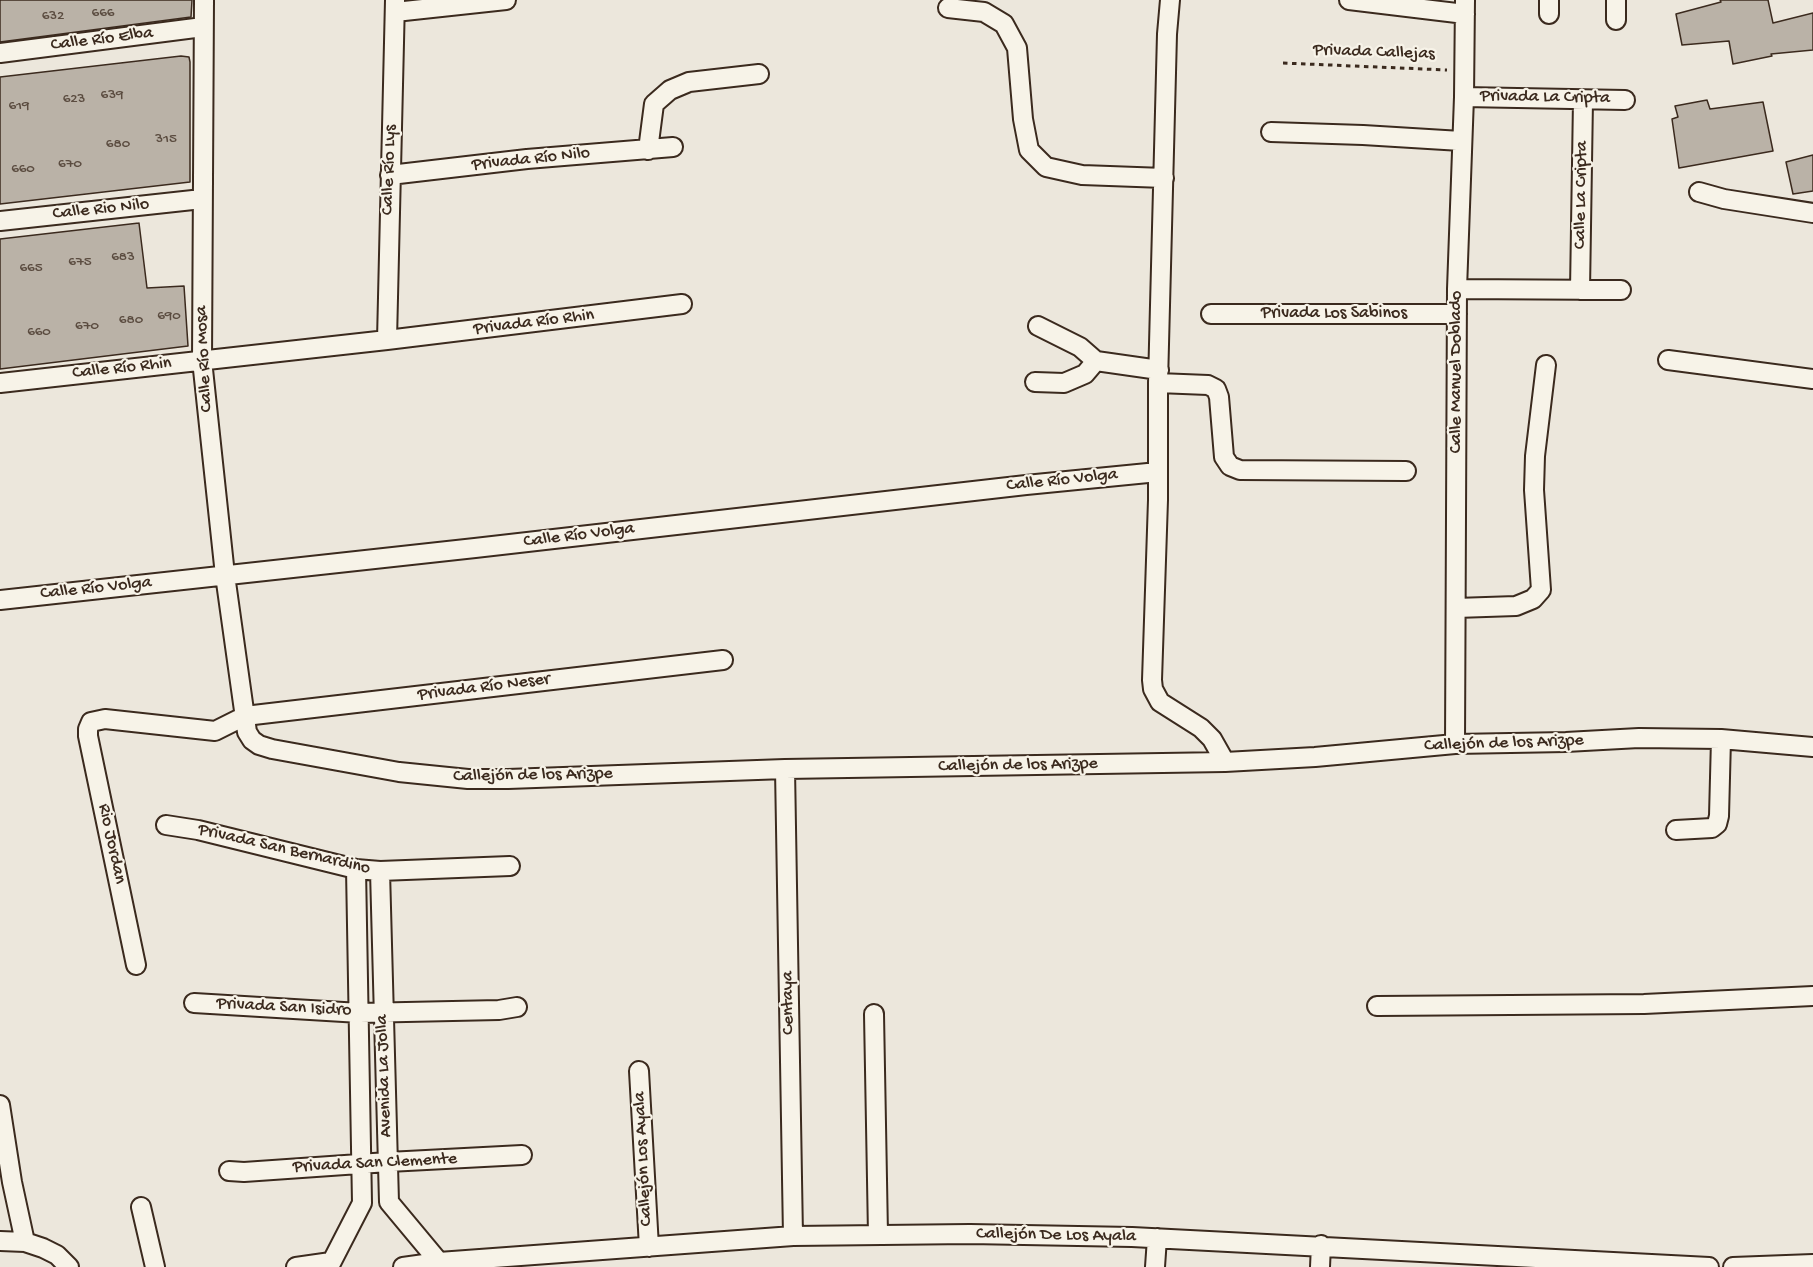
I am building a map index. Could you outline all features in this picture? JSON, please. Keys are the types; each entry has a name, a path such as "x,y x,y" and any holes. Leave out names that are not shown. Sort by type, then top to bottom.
{"street":[{"name":"Calle Río Mosa","path":"204,0 202,360 225,575 245,717"},
{"path":"395,6 506,0"},
{"path":"1170,0 1167,34 1152,680 1153,689 1160,702 1201,728 1212,739 1225,762"},
{"path":"1349,0 1465,7"},
{"path":"1616,0 1616,21"},
{"name":"Calle Río Lys","path":"387,340 395,6"},
{"name":"Calle Manuel Doblado","path":"1455,744 1457,289 1465,7"},
{"path":"948,8 984,12 1004,24 1017,48 1023,118 1029,150 1046,167 1082,175 1164,178"},
{"name":"Calle Río Elba","path":"0,53 204,27"},
{"path":"648,150 654,104 669,90 690,82 759,74"},
{"name":"Privada La Cripta","path":"1464,97 1625,100"},
{"name":"Calle La Cripta","path":"1580,290 1583,100"},
{"path":"1271,132 1461,141"},
{"name":"Privada Río Nilo","path":"390,175 527,159 673,147"},
{"path":"1699,192 1724,199 1813,213"},
{"name":"Calle Rio Nilo","path":"0,221 202,199"},
{"path":"1457,289 1621,290"},
{"name":"Privada Río Rhin","path":"387,340 682,304"},
{"name":"Privada Los Sabinos","path":"1211,314 1457,315"},
{"path":"1038,326 1080,347 1096,361 1208,385 1216,389 1219,397 1224,457 1230,466 1240,470 1406,471"},
{"name":"Calle Río Rhin","path":"0,383 387,340"},
{"path":"1668,360 1813,379"},
{"path":"1035,382 1064,384 1085,375 1096,361"},
{"path":"1456,608 1516,606 1533,599 1540,590 1534,490 1535,456 1546,364"},
{"name":"Calle Río Volga","path":"0,600 1158,471"},
{"name":"Privada Río Neser","path":"91,722 105,719 215,731 245,717 723,660"},
{"name":"Callejón de los Arizpe","path":"245,717 247,732 252,740 272,749 428,776 468,779 785,769 1225,762 1315,757 1455,744 1639,738 1721,739 1813,747"},
{"name":"Rio Jordan","path":"91,722 88,736 136,965"},
{"path":"1676,830 1712,828 1717,824 1721,739"},
{"name":"Centaya","path":"785,769 793,1236"},
{"name":"Privada San Bernardino","path":"166,825 198,830 356,869 380,871 510,866"},
{"name":"Avenida La Jolla","path":"330,1265 362,1203 356,869"},
{"name":"Avenida La Jolla","path":"380,871 389,1202"},
{"path":"1377,1006 1644,1004 1813,996"},
{"name":"Privada San Isidro","path":"194,1003 360,1012 499,1010 517,1007"},
{"path":"874,1014 878,1235"},
{"name":"Callejón Los Ayala","path":"639,1071 649,1247"},
{"path":"0,1105 12,1182 25,1242"},
{"name":"Privada San Clemente","path":"229,1171 244,1172 522,1155"},
{"path":"362,1203 389,1202 439,1262"},
{"path":"141,1207 155,1267"},
{"name":"Callejón De Los Ayala","path":"403,1267 439,1262 793,1236 970,1234 1157,1238 1321,1245 1589,1262 1709,1267"},
{"path":"1155,1267 1157,1238"},
{"path":"0,1241 25,1242 43,1248 61,1263"},
{"path":"1320,1267 1321,1245"},
{"path":"1733,1267 1813,1264"},
{"path":"296,1267 330,1265"}],"path":[{"name":"Privada Callejas","path":"1283,63 1464,70"}],"building":[{"path":"0,0 192,0 191,17 0,42"},
{"path":"1720,0 1768,0 1773,23 1813,13 1813,50 1771,54 1772,56 1733,64 1729,41 1682,45 1676,14 1721,2"},
{"path":"181,56 189,57 190,62 190,182 0,204 0,77"},
{"path":"1707,100 1710,109 1763,102 1773,151 1679,168 1672,119 1678,117 1675,106"},
{"path":"1813,155 1813,191 1793,194 1786,162"},
{"path":"139,223 147,288 184,286 188,346 0,369 0,239"}]}
